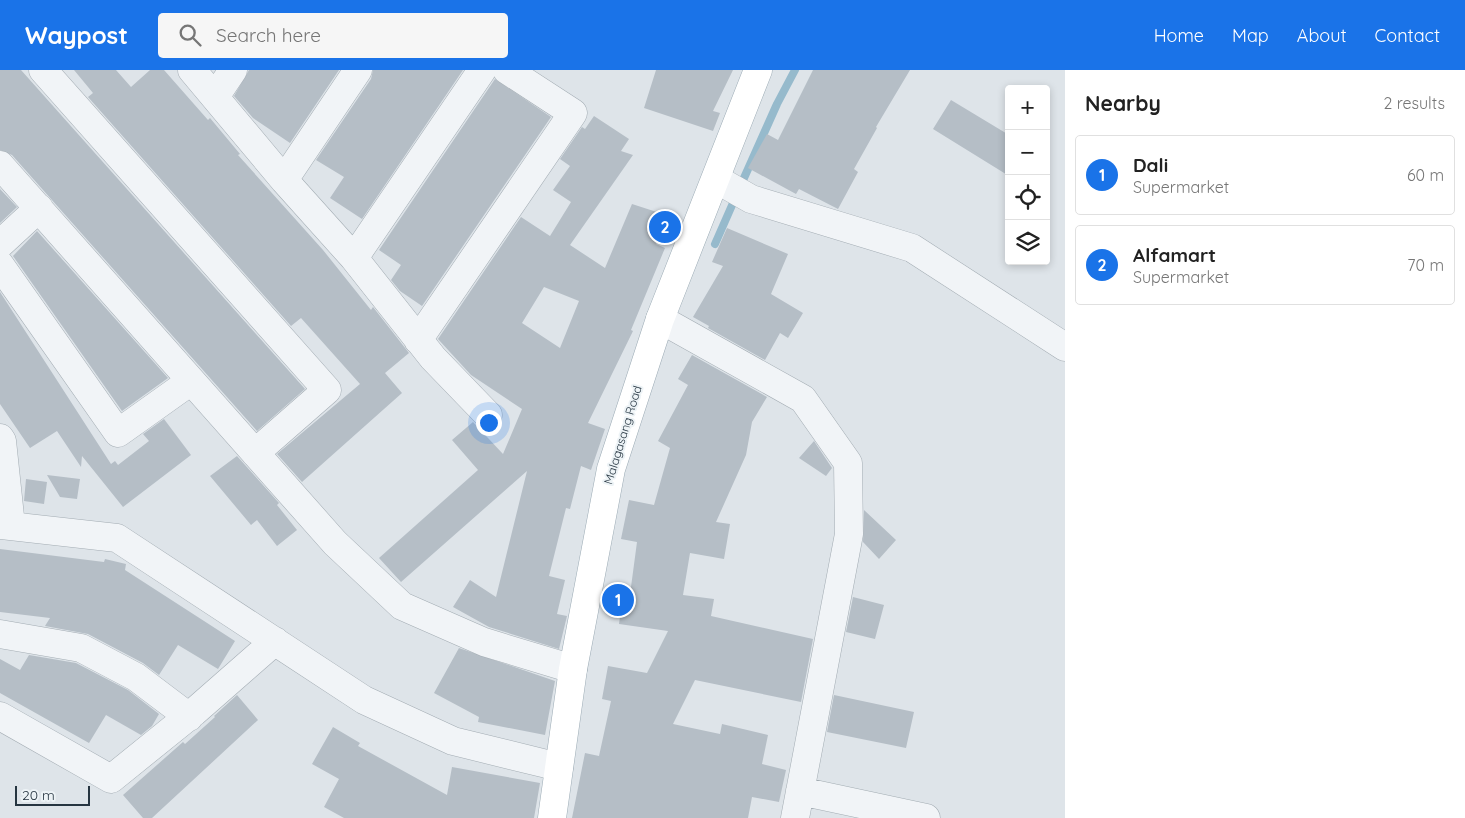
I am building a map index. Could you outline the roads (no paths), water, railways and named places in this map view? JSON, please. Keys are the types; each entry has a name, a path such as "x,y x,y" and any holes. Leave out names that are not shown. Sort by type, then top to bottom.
{"main road":[{"name":"Malagasang Road","path":"552,818 573,669 611,469 660,319 758,70"}],"street":[{"path":"43,70 327,390 255,454"},
{"path":"192,70 284,180 354,258 433,358 488,415"},
{"path":"215,97 233,70"},
{"path":"284,180 358,70"},
{"path":"354,258 482,70"},
{"path":"418,340 572,113 507,70"},
{"path":"0,165 335,543 402,606 484,642 573,669"},
{"path":"716,179 751,199 912,248 1065,347"},
{"path":"0,244 39,208"},
{"path":"0,264 118,433 191,381"},
{"path":"660,319 803,399 848,463 849,534 795,818"},
{"path":"0,438 2,441 6,526 117,538 364,700 453,741 560,767"},
{"path":"0,634 80,648 136,677 189,717"},
{"path":"0,716 111,779 189,717 275,641"},
{"path":"800,791 926,818"}],"waterway":[{"path":"744,178 777,104 795,70"},
{"path":"715,244 733,203"}],"place":[{"name":"Alfamart","path":"665,227"},
{"name":"Dali","path":"618,600"}]}
